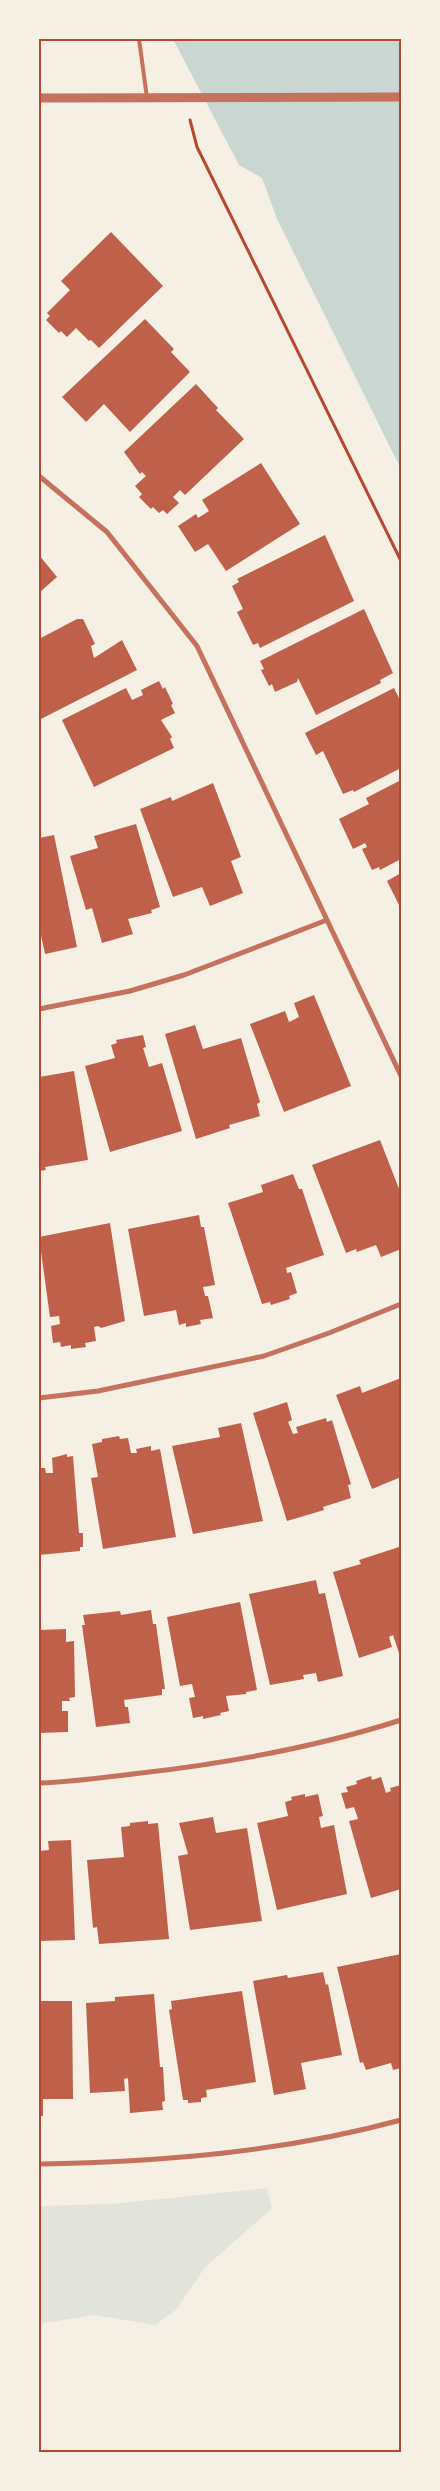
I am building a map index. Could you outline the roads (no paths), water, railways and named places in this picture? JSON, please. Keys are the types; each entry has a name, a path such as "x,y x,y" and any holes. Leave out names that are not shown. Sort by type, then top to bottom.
{"street":[{"path":"39,98 187,96 401,97"},
{"path":"39,476 107,532 197,646 401,1076"},
{"path":"39,1009 130,991 184,975 328,920"},
{"path":"39,1398 98,1391 264,1356 329,1334 401,1304"},
{"path":"39,1783 65,1782 198,1766 280,1751 371,1730 401,1720"},
{"path":"39,2164 180,2156 301,2143 401,2120"}],"lane":[{"path":"139,39 147,98"}]}
